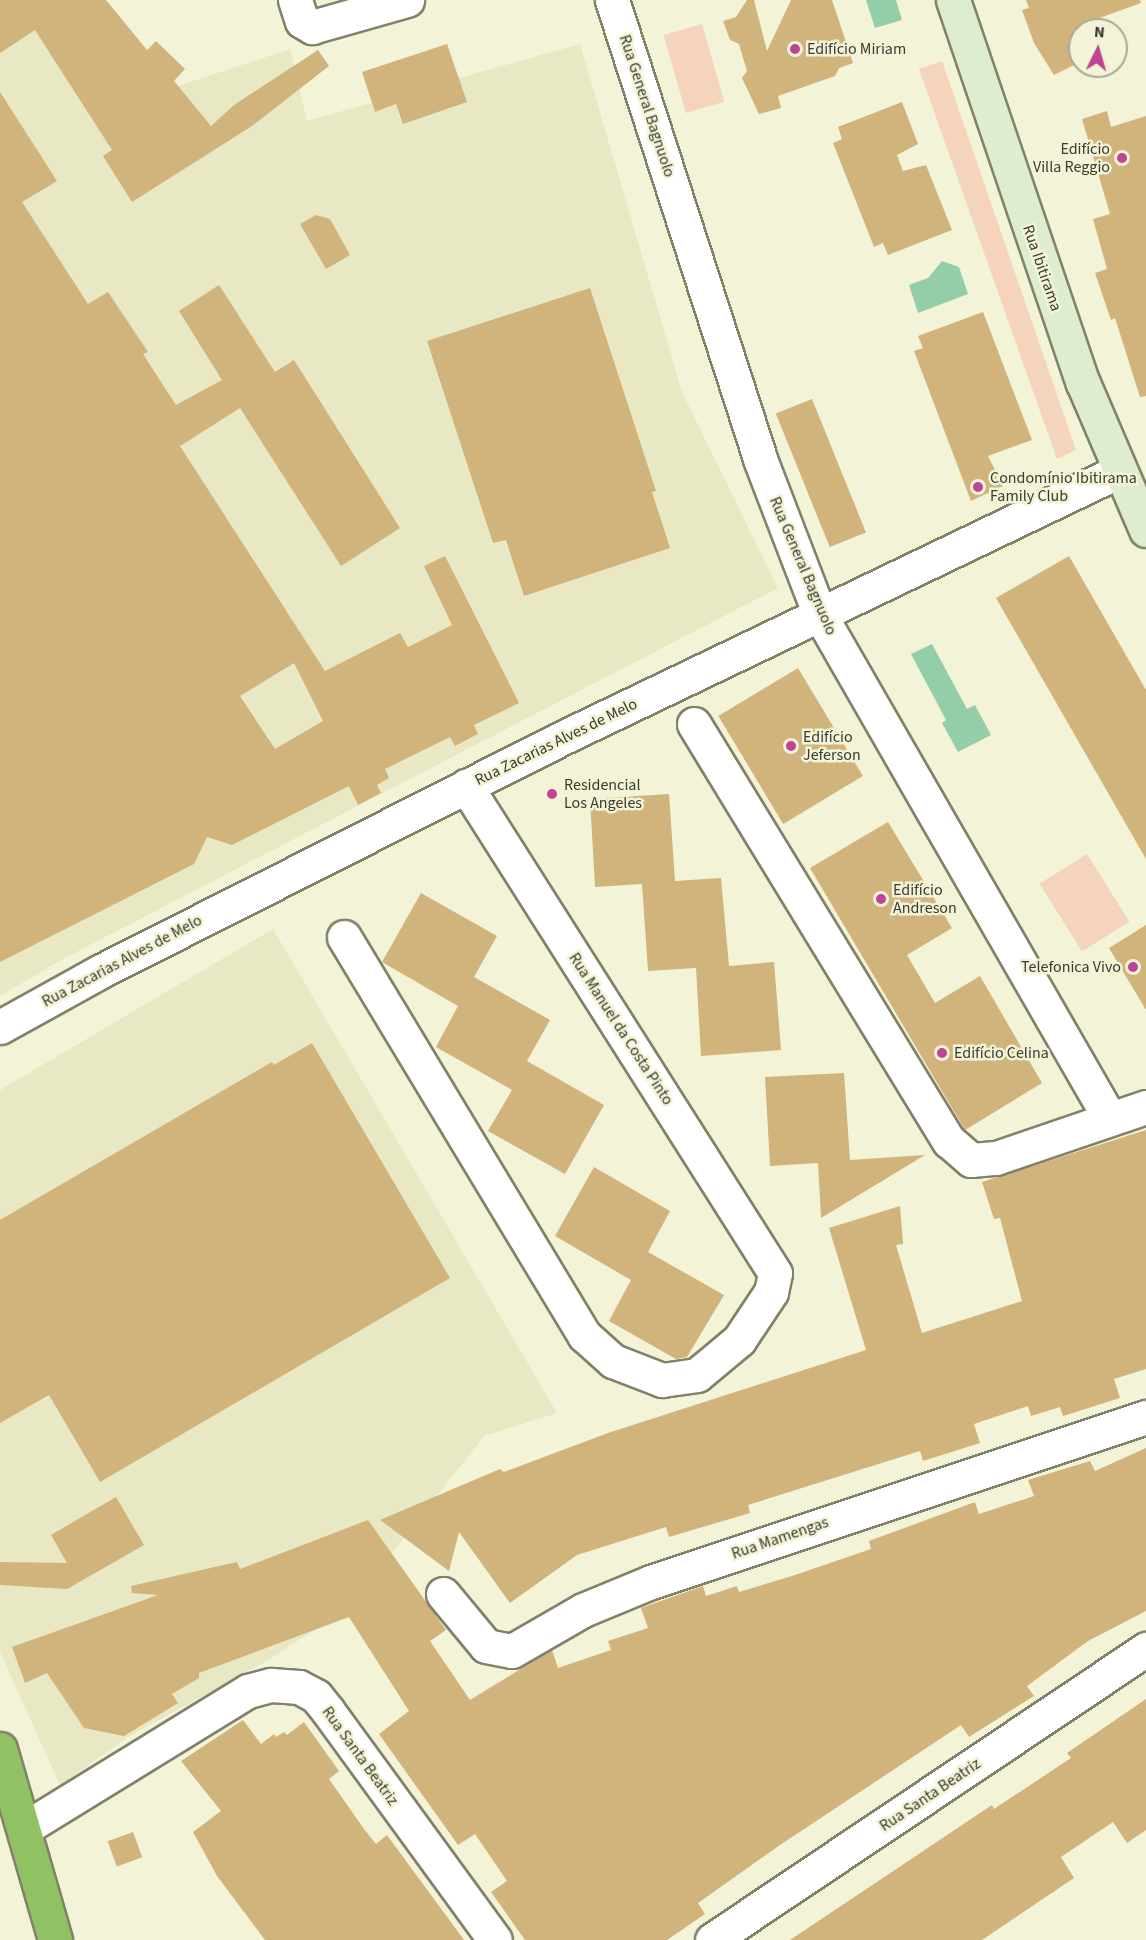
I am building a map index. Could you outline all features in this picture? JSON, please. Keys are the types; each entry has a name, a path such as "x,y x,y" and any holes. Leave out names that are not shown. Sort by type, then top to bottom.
{"highway":[{"path":"0,1749 55,1940"}],"main road":[{"name":"Rua Ibitirama","path":"953,0 1040,265 1119,471 1146,530"}],"street":[{"path":"301,13 321,27 407,0"},
{"name":"Rua General Bagnuolo","path":"612,0 760,459 820,615 1110,1119"},
{"name":"Rua Zacarias Alves de Melo","path":"0,1027 111,965 466,786 1119,471"},
{"path":"694,724 943,1131 971,1160 984,1160 1146,1107"},
{"name":"Rua Manuel da Costa Pinto","path":"344,937 584,1335 613,1361 662,1380 697,1375 740,1340 771,1292 775,1273 466,786"},
{"name":"Rua Mamengas","path":"443,1594 486,1646 512,1651 583,1610 651,1582 1146,1417"},
{"name":"Rua Santa Beatriz","path":"712,1940 1146,1649"},
{"name":"Rua Santa Beatriz","path":"24,1828 248,1691 271,1685 299,1687 315,1696 328,1711 495,1940"}],"shaded area":[{"path":"0,0 145,97 290,49 307,121 580,44 682,392 778,588 61,960 0,996"},
{"path":"866,0 896,0 902,20 875,28"},
{"path":"702,24 724,102 686,113 664,35"},
{"path":"942,61 1076,450 1057,459 919,69"},
{"path":"942,261 959,267 968,294 918,313 909,285 928,278"},
{"path":"932,644 967,709 975,705 991,735 958,752 942,723 946,720 911,654"},
{"path":"1087,854 1129,922 1082,952 1040,884"},
{"path":"273,929 557,1413 484,1436 348,1609 263,1663 128,1737 60,1785 0,1652 0,1090"}],"building":[{"path":"0,0 106,0 147,50 156,41 185,69 174,81 211,126 234,105 318,50 329,66 252,126 132,202 103,156 112,150 35,30 0,53"},
{"name":"Edifício Miriam","path":"747,0 754,0 767,51 791,0 832,0 853,63 839,68 835,76 778,96 781,108 759,114 742,78 747,71 739,44 730,40 723,21 736,17"},
{"path":"1026,0 1140,0 1141,3 1100,18 1068,18 1068,68 1054,75 1034,43 1022,10 1029,8"},
{"path":"447,44 467,102 403,124 396,104 375,112 362,72"},
{"path":"0,92 57,181 22,202 88,304 108,292 148,352 143,354 176,405 222,380 179,311 219,285 275,372 294,360 400,528 341,566 240,408 180,446 325,671 400,633 408,647 452,625 424,566 445,556 519,703 474,725 478,734 455,746 450,737 385,769 389,778 377,785 381,793 358,805 349,786 232,845 207,837 194,864 0,962","holes":["294,663 323,721 275,749 240,696"]},
{"path":"902,102 918,144 897,155 903,171 926,165 952,230 888,255 883,243 874,247 833,143 842,139 838,127"},
{"path":"1107,111 1111,127 1146,116 1146,396 1140,397 1115,318 1111,320 1095,273 1107,269 1093,219 1110,214 1082,119"},
{"path":"316,215 330,219 350,255 326,269 300,224"},
{"path":"590,288 656,491 652,492 670,548 524,596 506,540 493,543 427,341"},
{"path":"983,312 1032,440 988,456 1003,486 971,501 914,351 923,348 918,336"},
{"path":"812,399 866,533 830,547 776,414"},
{"path":"1069,556 1146,690 1146,859 996,598"},
{"name":"Edifício Jeferson","path":"798,668 863,776 783,824 718,716"},
{"path":"669,794 675,881 721,878 729,966 774,962 781,1050 701,1056 696,968 648,971 642,884 595,887 590,799"},
{"path":"888,822 952,928 907,955 935,1003 980,976 1042,1083 965,1130 810,868"},
{"path":"421,893 497,936 474,977 550,1020 527,1061 604,1105 565,1174 488,1131 512,1090 436,1047 458,1006 382,962"},
{"name":"Telefonica Vivo","path":"1146,925 1146,1010 1109,948"},
{"path":"312,1043 450,1278 100,1482 49,1395 0,1423 0,1220 272,1062 274,1065"},
{"path":"844,1073 850,1160 925,1155 821,1218 818,1163 770,1166 765,1077"},
{"path":"1146,1130 1146,1369 1114,1379 1120,1398 1063,1416 1060,1407 1031,1416 1028,1406 974,1424 980,1443 923,1461 920,1451 748,1505 750,1513 669,1537 666,1527 577,1555 510,1603 459,1532 449,1571 380,1520 500,1469 504,1472 608,1433 866,1350 829,1228 900,1206 903,1244 896,1245 922,1333 1022,1301 1000,1218 994,1219 982,1182"},
{"path":"594,1167 670,1211 648,1252 724,1295 687,1357 676,1359 609,1321 631,1280 555,1236"},
{"path":"1146,1448 1146,1611 1088,1641 1027,1686 1034,1696 969,1737 961,1725 780,1845 698,1903 705,1914 667,1940 525,1940 491,1892 507,1881 475,1834 458,1845 379,1734 409,1711 349,1617 199,1673 199,1678 172,1694 178,1703 124,1736 84,1728 47,1673 25,1683 12,1647 158,1595 132,1593 131,1586 237,1562 240,1569 368,1520 446,1630 430,1641 470,1700 552,1650 558,1668 611,1650 608,1641 648,1628 641,1608 703,1586 706,1596 737,1586 739,1592 792,1576 871,1549 869,1541 975,1502 979,1514 1034,1496 1028,1480 1090,1461 1095,1471"},
{"path":"116,1497 144,1545 67,1589 0,1585 0,1562 67,1563 51,1535"},
{"path":"1146,1699 1146,1830 1127,1843 1113,1822 1061,1857 1074,1878 982,1940 790,1940 992,1805 994,1809 1071,1758 1067,1753"},
{"path":"243,1720 261,1744 274,1734 276,1737 284,1732 287,1735 304,1722 339,1771 329,1779 364,1829 376,1844 387,1835 464,1940 265,1940 217,1876 193,1832 221,1811 181,1761"},
{"path":"133,1832 142,1857 117,1867 108,1841"}],"place":[{"name":"Edifício Miriam","path":"795,49"},
{"name":"Edifício Villa Reggio","path":"1122,158"},
{"name":"Condomínio Ibitirama Family Club","path":"978,487"},
{"name":"Edifício Jeferson","path":"791,746"},
{"name":"Residencial Los Angeles","path":"552,794"},
{"name":"Edifício Andreson","path":"881,899"},
{"name":"Telefonica Vivo","path":"1133,967"},
{"name":"Edifício Celina","path":"942,1053"}]}
